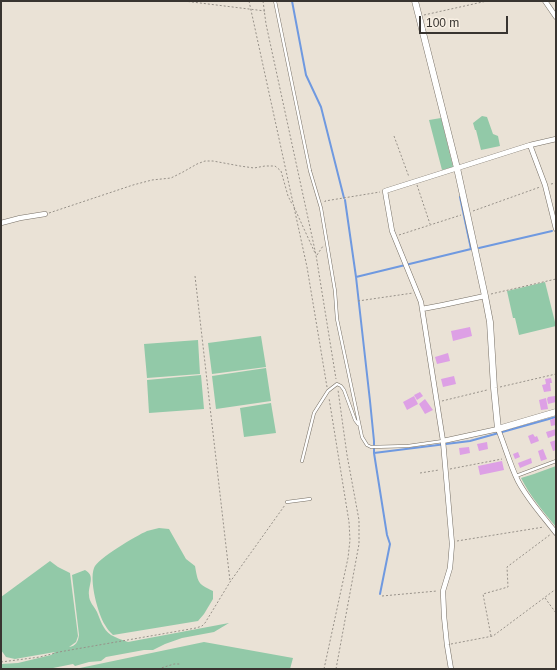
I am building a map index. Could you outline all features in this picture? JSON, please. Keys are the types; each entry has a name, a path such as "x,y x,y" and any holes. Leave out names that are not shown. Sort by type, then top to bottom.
{"street":[{"path":"416,1 457,168 490,322 498,429 518,481 555,532"},
{"path":"545,1 556,17"},
{"path":"452,669 447,645 443,591 450,568 452,542 443,441 421,302 392,231 385,191 556,138"},
{"path":"530,145 545,185 556,230"},
{"path":"1,223 45,214"},
{"path":"422,309 485,296"},
{"path":"443,441 498,429 556,412"}],"lane":[{"path":"274,1 310,171 321,208 335,291 337,319 362,437 367,445 372,447 408,446 443,441"},
{"path":"302,461 314,413 328,392 337,384 344,390 354,420 359,425"},
{"path":"516,476 556,462"},
{"path":"287,502 310,499"}],"path":[{"path":"184,1 265,11"},
{"path":"249,1 307,268 349,522 350,540 348,558 324,669"},
{"path":"263,1 278,84 316,255 358,520 359,544 336,669"},
{"path":"420,16 487,1"},
{"path":"394,136 430,225"},
{"path":"45,214 133,185 152,180 171,178 205,161 254,168 275,166 281,171 288,196 316,255"},
{"path":"394,236 467,214 545,185 556,183"},
{"path":"321,208 326,201 385,191"},
{"path":"316,255 323,246"},
{"path":"195,276 230,582"},
{"path":"485,296 556,278"},
{"path":"358,301 417,293"},
{"path":"420,473 509,458"},
{"path":"1,657 2,662 40,657 59,652 202,626 230,582 287,502"},
{"path":"452,542 551,526"},
{"path":"491,636 483,594 508,588 507,567 555,532"},
{"path":"447,645 493,636 556,589"},
{"path":"382,596 443,591"},
{"path":"545,597 556,613"},
{"path":"158,669 174,664 180,664"}],"green space":[{"path":"482,116 487,117 493,134 498,136 500,146 481,150 473,123"},
{"path":"441,118 453,167 442,170 429,120"},
{"path":"545,282 556,326 519,335 515,318 513,318 507,291"},
{"path":"261,336 266,367 212,374 208,343"},
{"path":"198,340 200,374 147,378 144,344"},
{"path":"266,368 271,401 216,409 212,376"},
{"path":"201,375 204,409 149,413 147,380"},
{"path":"271,403 276,433 244,437 240,408"},
{"path":"556,466 556,527 533,497 521,478"},
{"path":"159,528 169,529 186,559 195,566 198,580 204,587 213,591 213,599 198,621 113,635 102,620 97,606 93,589 94,568 102,559 126,542 147,531"},
{"path":"50,561 70,573 78,636 76,642 69,647 76,643 79,635 72,575 85,570 91,578 89,597 102,624 108,633 128,642 229,623 214,632 182,638 153,650 144,650 106,657 101,661 89,662 75,666 73,664 48,669 1,669 1,664 18,663 51,655 55,652 15,659 6,657 1,650 1,597"},
{"path":"204,642 293,658 290,669 75,669"}],"building":[{"path":"470,327 472,336 453,341 451,331"},
{"path":"448,353 450,361 437,364 435,357"},
{"path":"454,376 456,384 443,387 441,379"},
{"path":"551,378 551,391 544,392 542,385 546,384 545,379"},
{"path":"420,392 423,396 417,400 414,395"},
{"path":"414,396 418,404 407,410 403,402"},
{"path":"555,396 556,402 548,404 548,397"},
{"path":"546,398 548,409 541,410 539,400"},
{"path":"425,399 433,410 425,414 419,404"},
{"path":"556,418 556,425 551,426 550,420"},
{"path":"556,429 556,435 548,438 546,432"},
{"path":"533,434 535,437 537,436 539,441 531,444 528,436"},
{"path":"556,440 556,450 553,451 550,442"},
{"path":"487,442 488,449 479,451 477,444"},
{"path":"469,447 470,453 460,455 459,448"},
{"path":"543,449 547,459 541,461 538,451"},
{"path":"518,452 520,457 515,459 513,454"},
{"path":"531,458 532,463 520,468 518,463"},
{"path":"502,461 504,470 480,475 478,466"}],"waterway":[{"path":"292,1 306,75 321,107 344,198"},
{"path":"356,277 471,249 460,197"},
{"path":"345,200 356,277 370,401 374,453 387,535 390,544 380,594"},
{"path":"479,248 552,231"},
{"path":"374,453 470,441 556,417"}]}
